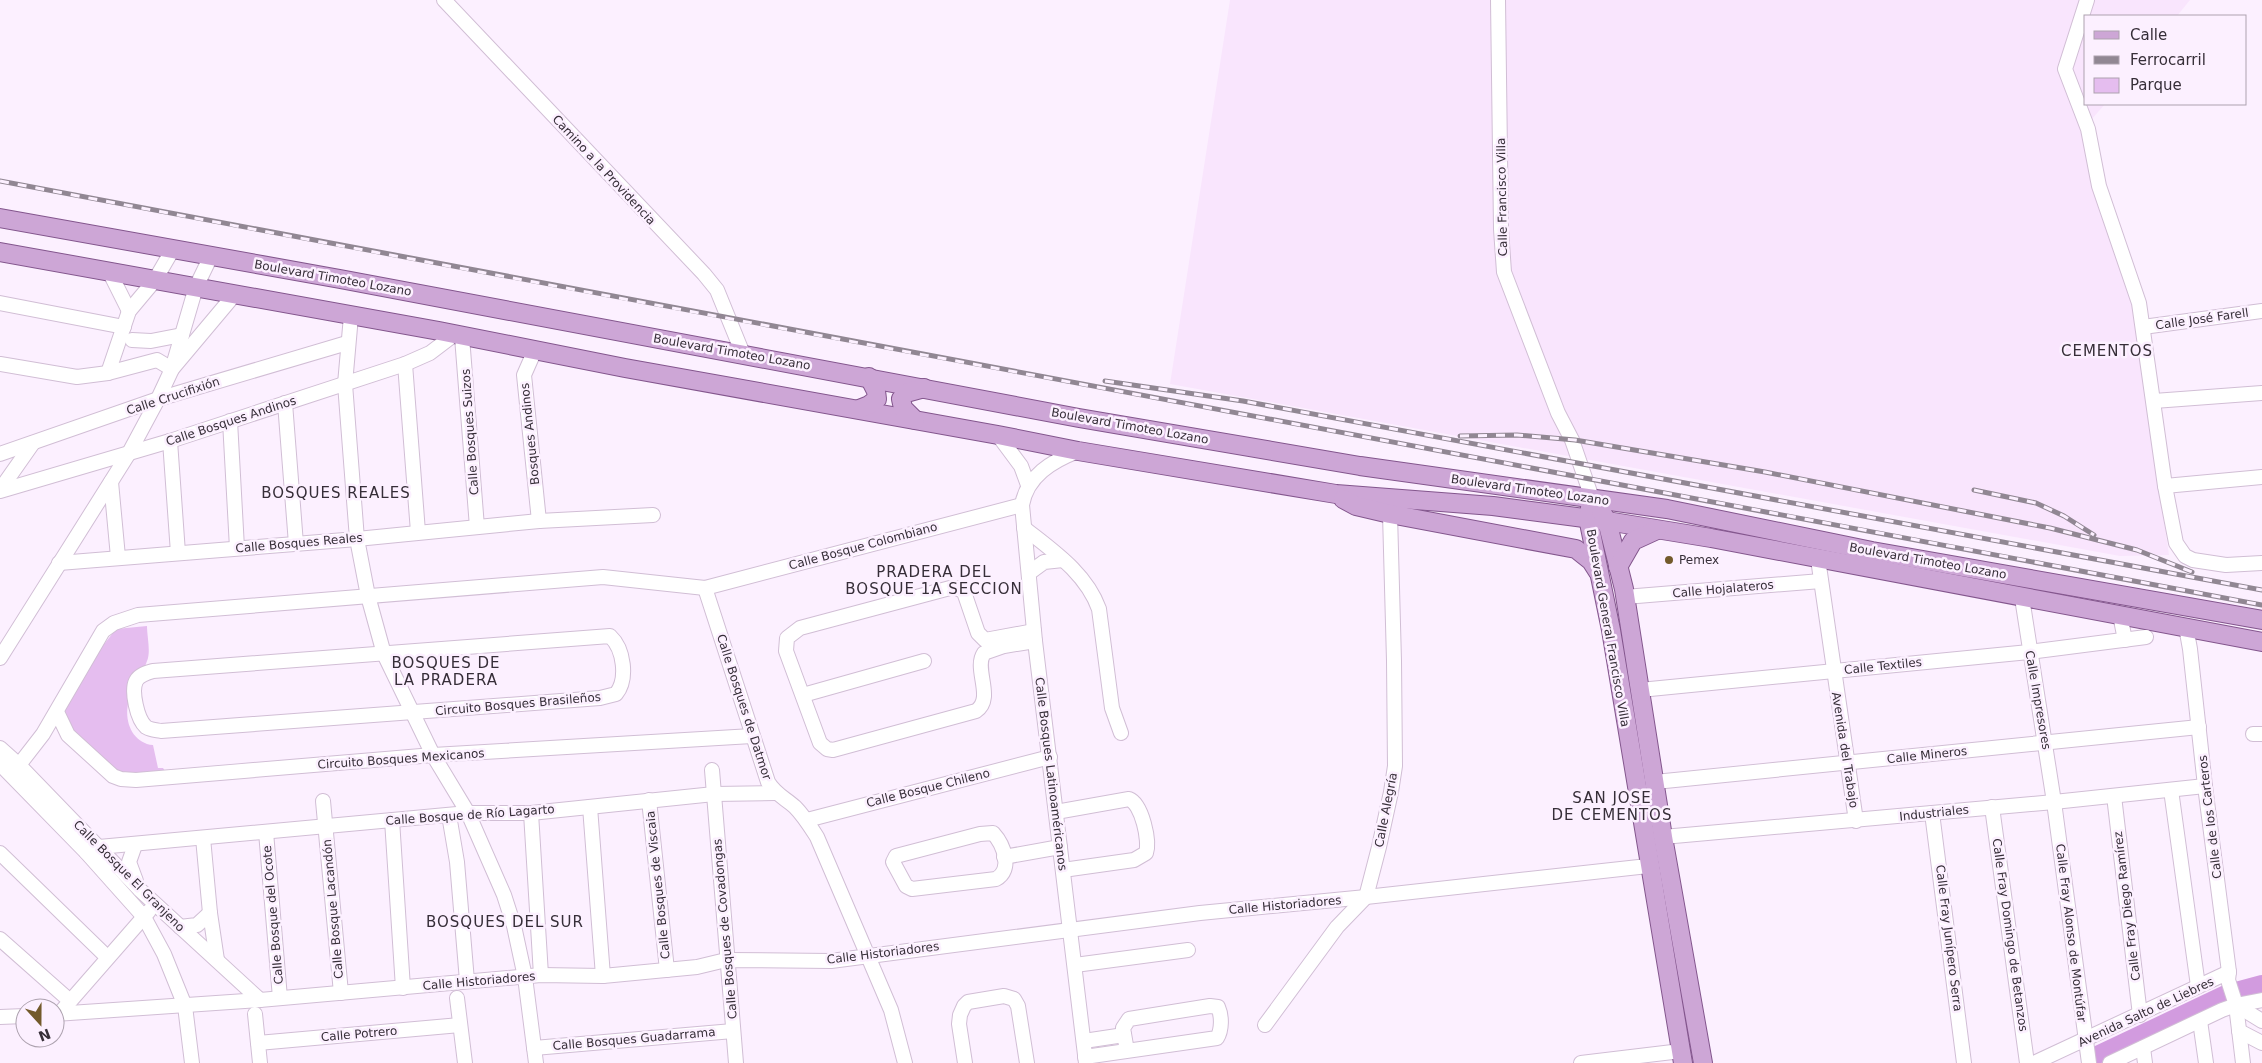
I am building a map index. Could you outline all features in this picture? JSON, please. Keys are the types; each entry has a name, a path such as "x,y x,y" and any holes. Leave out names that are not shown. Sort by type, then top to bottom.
{"main road":[{"name":"Boulevard Timoteo Lozano","path":"0,218 870,377 1078,418 1360,466 1490,486 1667,509 1872,551 2262,620"},
{"name":"Boulevard Timoteo Lozano","path":"0,252 458,335 625,368 859,409 1078,452 1336,494 1391,506 1493,506 1588,518 2262,642"},
{"path":"859,409 877,399 870,377"},
{"path":"915,420 903,408 901,399 906,393 925,388"},
{"name":"Boulevard General Francisco Villa","path":"1592,498 1588,518 1600,575 1682,1057"},
{"name":"Boulevard General Francisco Villa","path":"1592,498 1607,521 1625,597 1663,837 1703,1063"},
{"path":"1391,506 1576,549 1591,561 1600,575"},
{"path":"1618,567 1632,541 1658,530"}],"street":[{"name":"Camino a la Providencia","path":"444,0 704,274 716,290 743,354"},
{"name":"Calle Francisco Villa","path":"1498,0 1504,272 1558,413 1572,440 1592,498"},
{"path":"2087,0 2065,69 2083,115 2091,143 2099,186 2134,283 2143,327 2165,486 2174,536 2184,556 2193,560 2226,564 2262,563"},
{"path":"108,373 129,311 155,280 173,249"},
{"path":"0,658 129,453 158,399 172,369 196,288 211,256"},
{"path":"110,273 129,311"},
{"path":"172,369 234,294"},
{"path":"0,303 124,327 132,340 146,353 172,369"},
{"name":"Calle José Farell","path":"2143,327 2262,311"},
{"path":"351,316 347,343 345,384 357,539 368,596 384,654 432,756 468,813 504,895 514,926 525,977 536,1063"},
{"path":"132,340 151,341 182,335"},
{"name":"Calle Bosques Andinos","path":"0,491 170,441 405,364 430,353 458,335"},
{"name":"Calle Bosques Suizos","path":"458,335 477,527"},
{"name":"Calle Crucifixión","path":"0,454 158,399 347,343"},
{"name":"Bosques Andinos","path":"535,350 524,374 540,521"},
{"path":"0,364 77,377 108,373 157,360"},
{"path":"405,364 418,532"},
{"path":"2154,401 2262,393"},
{"path":"285,403 296,544"},
{"path":"230,421 237,548"},
{"path":"998,435 1020,466 1028,485 1051,465 1078,452"},
{"path":"170,441 178,552"},
{"path":"0,491 33,443"},
{"path":"2165,486 2262,477"},
{"path":"111,482 118,558"},
{"name":"Calle Bosques Latinoaméricanos","path":"1028,485 1022,505 1034,636 1086,1060"},
{"name":"Calle Bosque Colombiano","path":"705,588 1022,505"},
{"name":"Calle Alegría","path":"1366,897 1391,792 1395,766 1391,506"},
{"name":"Calle Bosques Reales","path":"59,563 357,539 540,521 653,515"},
{"path":"1024,528 1086,581 1094,594 1099,609 1112,708 1121,733"},
{"name":"Avenida del Trabajo","path":"1818,559 1856,821"},
{"path":"1029,573 1044,562 1063,560"},
{"path":"18,772 57,712 100,636 114,623 124,618 138,615 603,577 705,588"},
{"name":"Calle Hojalateros","path":"1625,597 1821,580"},
{"name":"Calle Bosques de Datmor","path":"705,588 768,782 775,793 794,806 807,820 824,852 891,1010 905,1063"},
{"path":"957,588 966,595 978,633 985,640 1034,636 984,653 980,660 984,700 980,708 834,750 827,749 820,742 786,651 787,638 800,628 941,590 957,588"},
{"name":"Calle Impresores","path":"2022,598 2054,802"},
{"path":"2120,615 2125,640"},
{"name":"Calle de los Carteros","path":"2186,627 2229,976 2235,1002 2243,1063"},
{"name":"Circuito Bosques Brasileños","path":"610,636 620,650 622,684 616,694 412,712 161,731 146,727 139,714 135,683 143,674 153,671 610,636"},
{"name":"Calle Textiles","path":"1640,690 2029,652 2146,637"},
{"path":"803,695 924,661"},
{"name":"Circuito Bosques Mexicanos","path":"57,712 68,735 113,776 121,779 153,780 432,756 752,736"},
{"name":"Calle Mineros","path":"1655,782 2046,744 2199,727"},
{"path":"18,772 50,738 68,735"},
{"name":"Calle Bosque El Granjeno","path":"0,748 18,772 92,850 144,917 164,954 185,1006 192,1063"},
{"name":"Calle Bosque Chileno","path":"807,820 1050,757"},
{"name":"Calle Bosque El Granjeno","path":"0,764 18,772"},
{"name":"Calle Bosques de Covadongas","path":"712,770 726,960 736,1063"},
{"name":"Industriales","path":"1663,837 1856,821 2205,786"},
{"path":"2171,790 2198,986"},
{"name":"Calle Bosque de Río Lagarto","path":"92,850 468,813 531,813 714,794 775,793"},
{"name":"Calle Fray Diego Ramírez","path":"2114,796 2140,1015"},
{"path":"1056,812 1129,798 1133,800 1141,811 1148,847 1142,857 1134,860 1063,870"},
{"name":"Calle Bosques de Viscaia","path":"649,800 667,970"},
{"name":"Calle Bosque Lacandón","path":"323,801 341,992"},
{"name":"Calle Fray Alonso de Montúfar","path":"2054,802 2089,1063"},
{"path":"590,807 603,976"},
{"name":"Calle Fray Domingo de Betanzos","path":"1992,808 2027,1063"},
{"path":"531,813 541,975"},
{"name":"Calle Fray Junípero Serra","path":"1932,813 1964,1063"},
{"path":"449,815 457,862 467,981"},
{"path":"392,820 403,988"},
{"name":"Calle Bosque del Ocote","path":"266,832 280,998"},
{"path":"987,833 993,834 999,840 1003,846 1004,857 1005,870 1002,876 996,879 912,889 906,886 893,862 896,856 987,833"},
{"path":"204,838 210,913 217,960"},
{"path":"135,845 129,862 139,888"},
{"path":"1004,857 1060,847"},
{"name":"Calle Bosque El Granjeno","path":"92,850 139,888 260,1000"},
{"path":"0,853 107,957"},
{"name":"Calle Historiadores","path":"65,1014 260,1000 541,975 603,976 667,970 726,960 831,961 1200,912 1366,897 1648,866"},
{"path":"1264,1025 1336,927 1366,897"},
{"path":"65,1005 155,904"},
{"path":"180,927 198,924 210,913"},
{"path":"0,939 69,1000"},
{"path":"1075,965 1188,950"},
{"name":"Avenida Salto de Liebres","path":"2034,1063 2086,1043 2198,986 2229,976"},
{"path":"965,1063 960,1024 961,1009 968,1002 1004,996 1014,999 1018,1006 1027,1063"},
{"path":"457,998 465,1063"},
{"path":"2110,1063 2200,1021 2235,1002 2262,1000"},
{"path":"2235,1002 2262,1021"},
{"path":"1086,1060 1127,1051 1217,1038 1220,1034 1220,1013 1218,1007 1210,1006 1129,1019 1124,1028 1127,1051"},
{"path":"255,1014 260,1063"},
{"path":"0,1017 15,1016"},
{"path":"2200,1021 2206,1063"},
{"name":"Calle Potrero","path":"258,1043 460,1025"},
{"name":"Calle Bosques Guadarrama","path":"534,1048 733,1031"},
{"path":"2239,1031 2262,1043"},
{"path":"1084,1040 1124,1035"},
{"path":"2143,1048 2145,1063"},
{"path":"1581,1063 1682,1057"}],"shaded area":[{"path":"1230,0 2190,0 2178,15 2084,15 2084,105 2104,105 2092,119 2092,187 2130,289 2169,555 2120,556 1170,384"}],"green space":[{"path":"147,626 148,657 129,700 127,715 128,722 135,735 140,740 153,745 158,768 163,768 167,774 123,777 68,729 63,711 94,657 116,629"}],"waterway":[{"path":"2236,991 2262,984"},
{"path":"2093,1057 2228,993"}],"railway":[{"path":"0,181 2262,605"},
{"path":"1105,381 1243,401 2262,590"},
{"path":"1460,436 1517,435 1575,440 1765,472 2050,528 2137,550 2192,572"},
{"path":"1974,490 2036,503 2064,516 2094,535"}],"place":[{"name":"Pemex","path":"1669,560"}],"district":[{"name":"CEMENTOS","path":"2107,351"},
{"name":"BOSQUES REALES","path":"336,493"},
{"name":"PRADERA DEL BOSQUE 1A SECCION","path":"934,580"},
{"name":"BOSQUES DE LA PRADERA","path":"446,672"},
{"name":"SAN JOSE DE CEMENTOS","path":"1612,806"},
{"name":"BOSQUES DEL SUR","path":"505,922"}]}
